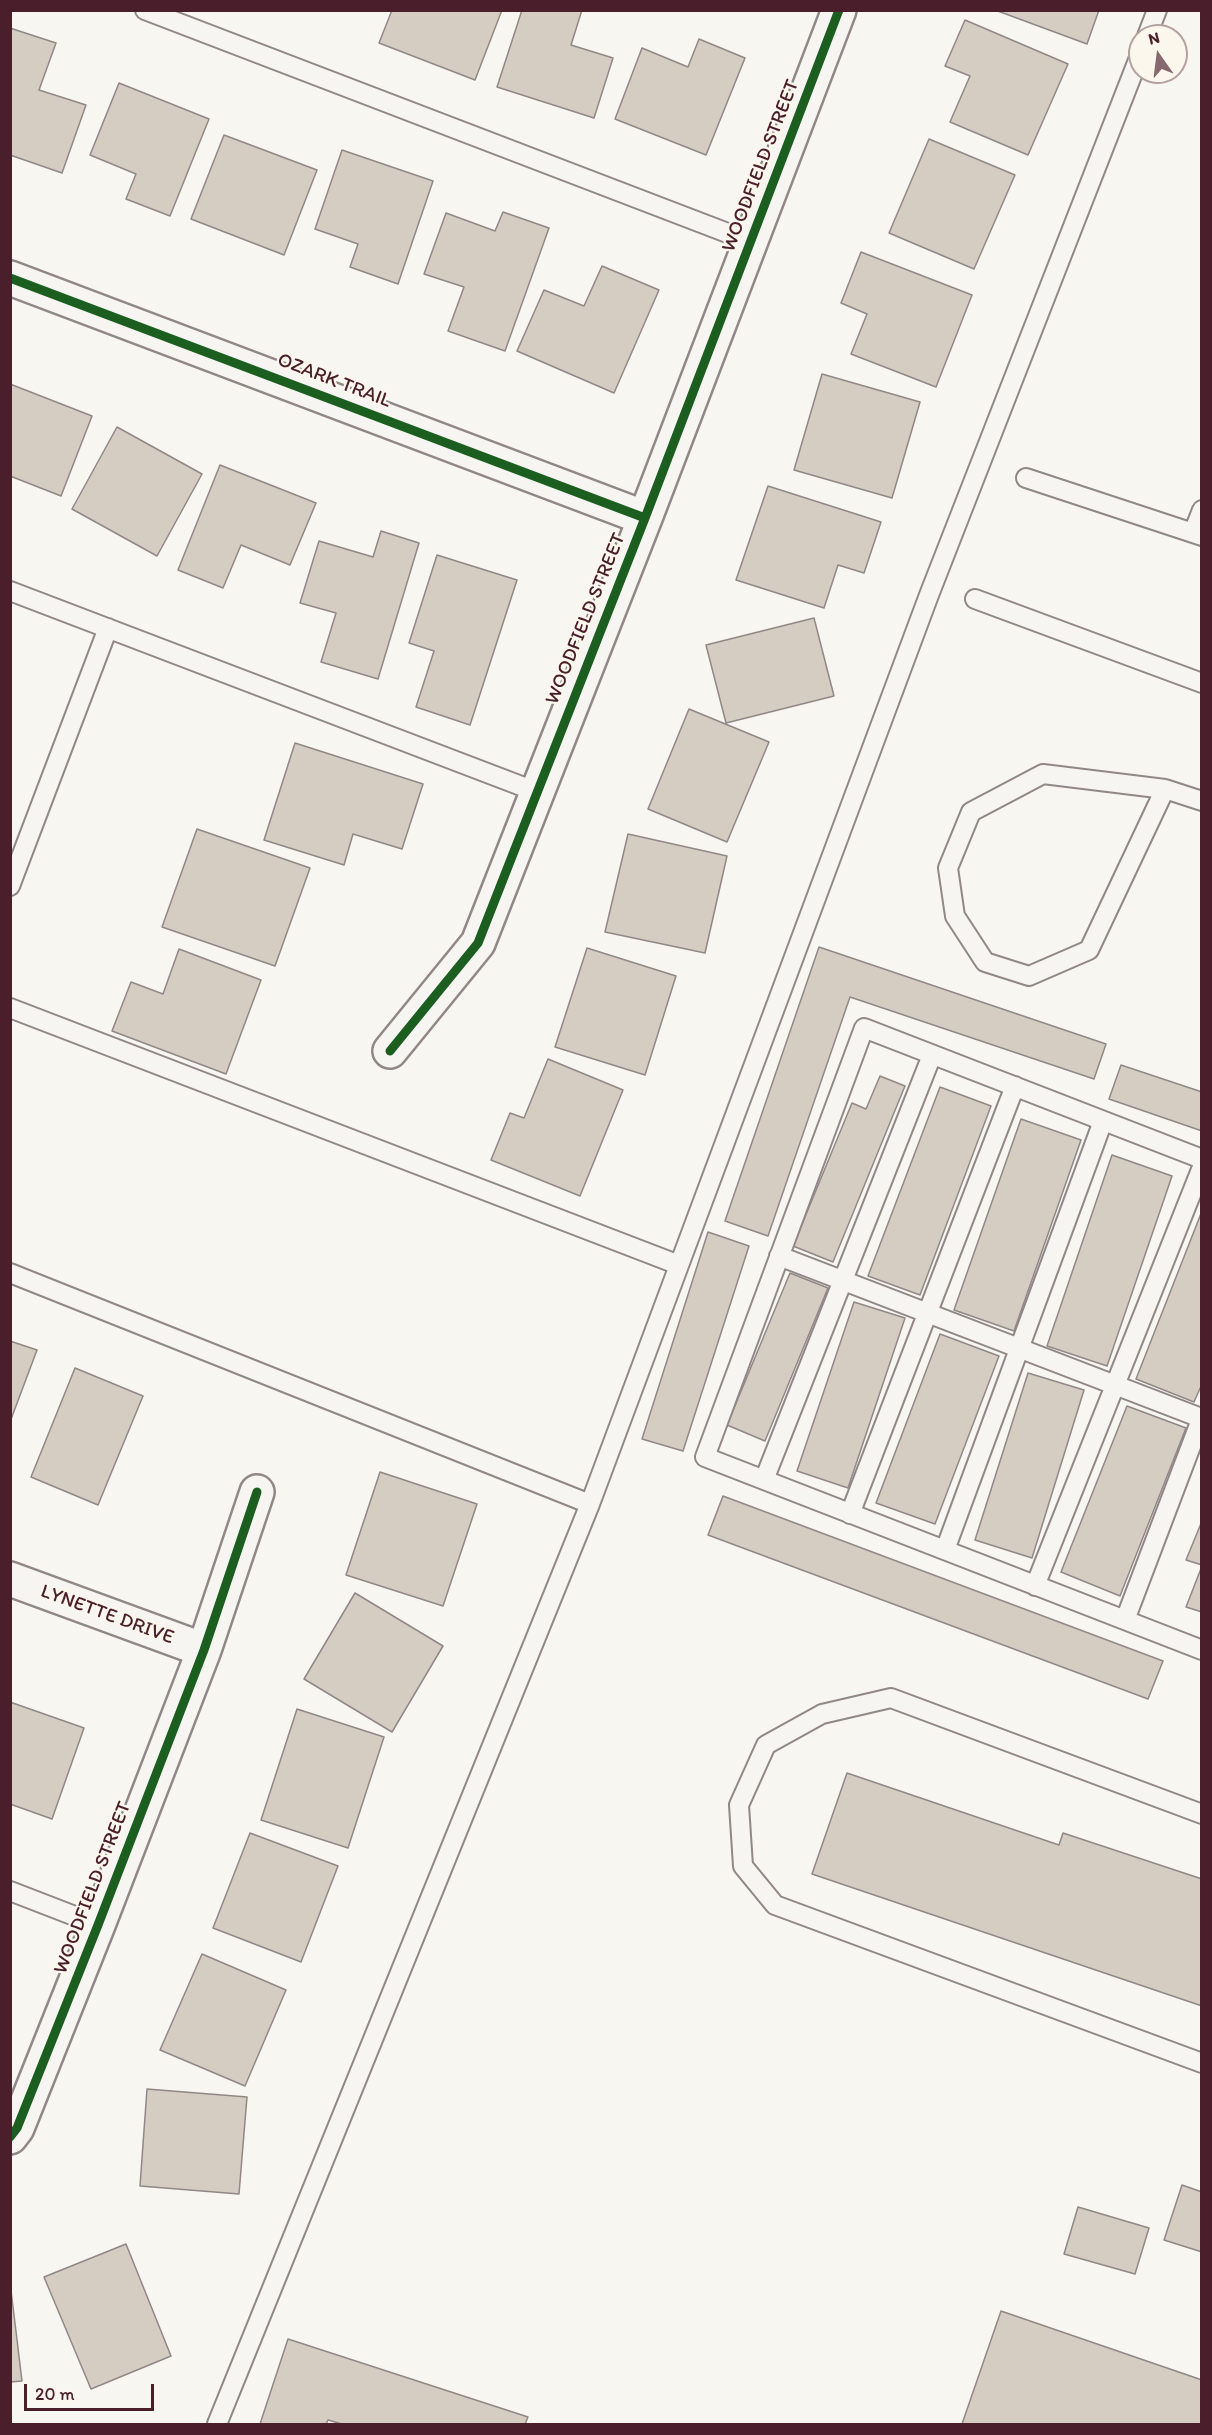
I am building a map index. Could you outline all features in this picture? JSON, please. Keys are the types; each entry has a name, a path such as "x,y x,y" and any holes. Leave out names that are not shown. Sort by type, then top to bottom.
{"street":[{"name":"WOODFIELD STREET","path":"390,1051 478,943 645,518 839,10"},
{"name":"OZARK TRAIL","path":"10,278 645,518"},
{"name":"WOODFIELD STREET","path":"10,2138 17,2128 98,1925 204,1650 257,1492"},
{"name":"LYNETTE DRIVE","path":"10,1579 204,1650"}],"lane":[{"path":"145,10 751,242"},
{"path":"217,2424 590,1504 929,596 1129,84"},
{"path":"1026,478 1197,535 1202,510"},
{"path":"10,591 537,792"},
{"path":"975,599 1202,683"},
{"path":"10,886 108,628"},
{"path":"1166,789 1089,950 1029,976 985,962 955,916 948,868 971,812 1043,774 1166,789 1202,801"},
{"path":"10,1008 679,1265"},
{"path":"1202,1159 864,1028 705,1457 1202,1650"},
{"path":"764,1480 932,1055"},
{"path":"850,1514 1015,1086"},
{"path":"945,1550 1103,1121"},
{"path":"1035,1586 1202,1167"},
{"path":"779,1256 1201,1417 1125,1620"},
{"path":"10,1273 590,1504"},
{"path":"1202,1814 891,1698 822,1714 766,1745 740,1805 743,1866 775,1905 1202,2063"},
{"path":"10,1891 98,1925"}],"building":[{"path":"392,10 502,10 475,80 379,43"},
{"path":"522,10 582,10 571,45 613,58 594,118 497,87"},
{"path":"995,10 1099,10 1087,44"},
{"path":"965,20 1068,64 1028,155 950,122 970,76 945,66"},
{"path":"10,28 56,43 39,90 86,105 62,173 10,155"},
{"path":"699,39 745,58 706,155 615,119 642,48 688,67"},
{"path":"119,83 209,119 170,216 126,199 136,174 90,155"},
{"path":"224,135 317,170 284,255 191,219"},
{"path":"929,139 1015,175 974,269 889,233"},
{"path":"342,150 433,181 398,284 350,267 358,244 315,229"},
{"path":"503,212 549,228 505,351 448,331 464,287 424,274 446,213 495,231"},
{"path":"861,252 972,295 936,387 851,354 867,314 841,303"},
{"path":"602,266 659,290 614,393 517,351 544,290 584,306"},
{"path":"822,374 920,402 892,498 794,470"},
{"path":"10,384 92,416 61,496 10,476"},
{"path":"117,427 202,474 157,556 72,509"},
{"path":"220,465 316,503 290,565 241,545 223,588 178,570"},
{"path":"768,486 881,522 864,573 838,565 824,608 736,580"},
{"path":"381,531 419,543 378,679 321,662 336,613 300,603 319,541 373,557"},
{"path":"437,555 517,580 470,725 416,707 434,651 409,643"},
{"path":"814,618 834,696 726,723 706,645"},
{"path":"689,709 769,742 727,842 648,809"},
{"path":"295,743 423,784 402,849 353,834 344,865 264,840"},
{"path":"197,829 310,868 275,966 162,927"},
{"path":"628,834 727,856 705,953 605,932"},
{"path":"819,947 1106,1044 1094,1079 850,997 768,1236 725,1221"},
{"path":"587,948 676,976 645,1075 555,1047"},
{"path":"179,949 261,980 226,1074 112,1031 131,982 163,994"},
{"path":"548,1059 623,1090 580,1196 491,1160 510,1113 524,1118"},
{"path":"1121,1065 1202,1092 1202,1131 1109,1099"},
{"path":"880,1076 905,1086 833,1262 793,1246 852,1103 866,1109"},
{"path":"940,1087 991,1106 920,1295 868,1276"},
{"path":"1021,1119 1081,1140 1014,1331 954,1310"},
{"path":"1112,1155 1172,1176 1107,1366 1047,1346"},
{"path":"1202,1211 1202,1384 1194,1402 1136,1379"},
{"path":"708,1232 749,1246 683,1451 642,1439"},
{"path":"790,1273 828,1288 765,1441 727,1425"},
{"path":"854,1302 905,1318 848,1488 797,1471"},
{"path":"940,1334 999,1356 935,1524 876,1503"},
{"path":"10,1341 37,1350 10,1422"},
{"path":"75,1368 143,1396 98,1505 31,1477"},
{"path":"1028,1373 1084,1390 1032,1558 975,1540"},
{"path":"1127,1406 1186,1428 1120,1596 1061,1572"},
{"path":"380,1472 477,1504 443,1606 346,1575"},
{"path":"723,1496 1163,1661 1148,1699 708,1535"},
{"path":"1202,1521 1202,1565 1186,1560"},
{"path":"1202,1566 1202,1612 1186,1607"},
{"path":"355,1593 443,1646 392,1732 304,1679"},
{"path":"10,1702 84,1728 52,1819 10,1804"},
{"path":"297,1709 384,1737 348,1848 261,1820"},
{"path":"847,1773 1059,1845 1063,1833 1202,1879 1202,2006 812,1874"},
{"path":"250,1833 338,1866 301,1962 213,1928"},
{"path":"202,1954 286,1990 245,2086 160,2050"},
{"path":"147,2089 247,2097 239,2194 140,2186"},
{"path":"1182,2185 1202,2192 1202,2252 1164,2240"},
{"path":"1078,2207 1149,2228 1135,2274 1064,2254"},
{"path":"126,2244 171,2356 91,2389 44,2277"},
{"path":"10,2282 22,2381 10,2382"},
{"path":"1001,2311 1202,2380 1202,2424 962,2424"},
{"path":"288,2339 528,2417 525,2424 342,2424 328,2420 326,2424 260,2424"}],"cycle path":[{"path":"390,1051 478,943 645,518 839,10"},
{"path":"10,278 645,518"},
{"path":"10,2137 17,2128 98,1925 204,1650 257,1492"}]}
